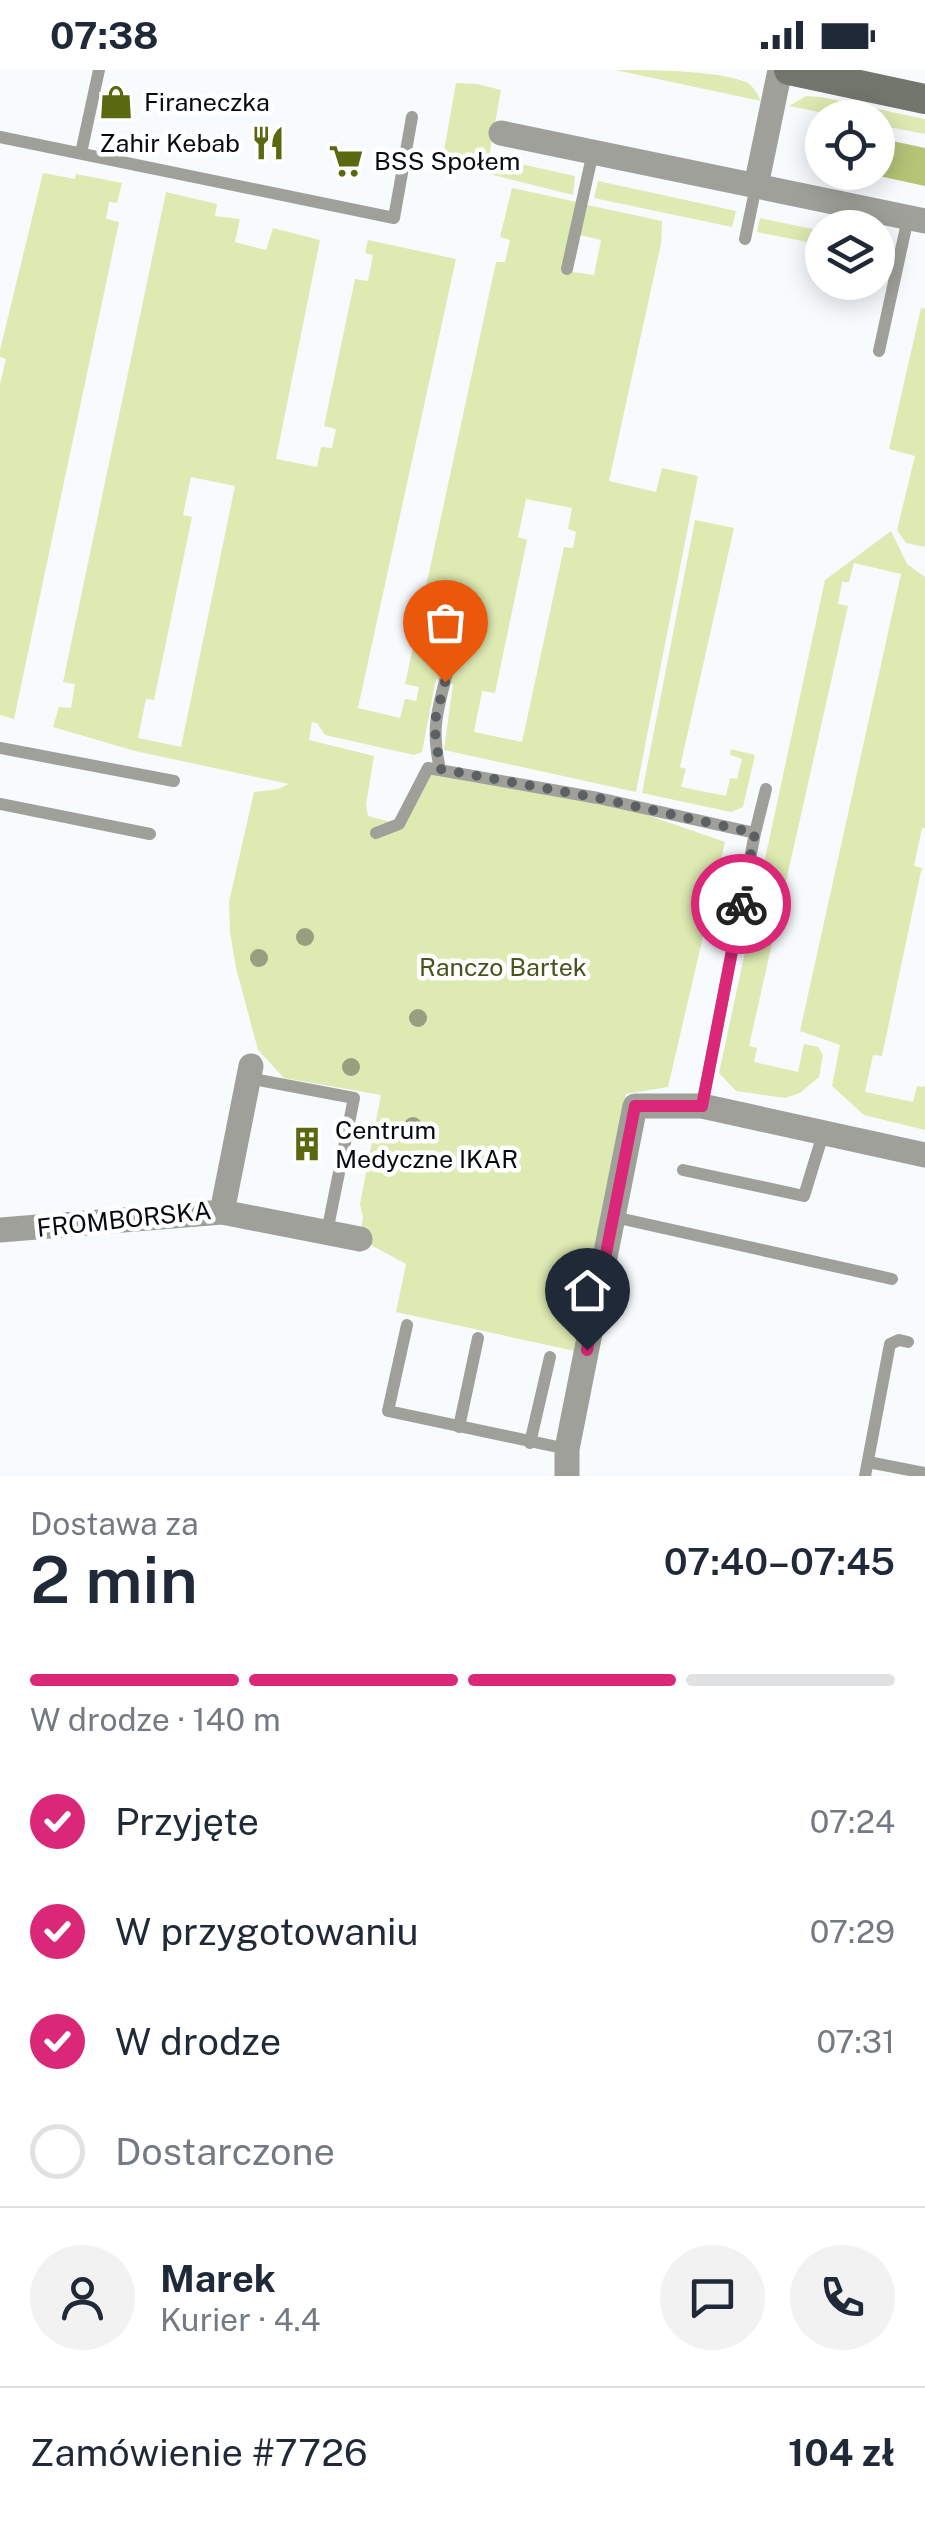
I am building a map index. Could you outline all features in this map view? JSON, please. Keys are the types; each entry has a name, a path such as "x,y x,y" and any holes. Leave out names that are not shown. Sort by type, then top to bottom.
{"street":[{"path":"756,186 780,70"},
{"path":"789,70 925,99"},
{"path":"501,133 917,220"},
{"name":"FROMBORSKA","path":"0,1230 222,1212 249,1072"},
{"path":"567,1476 567,1449 635,1106 702,1106 925,1155"},
{"path":"222,1212 360,1239"}],"lane":[{"path":"81,153 99,70"},
{"path":"0,137 394,218 412,117"},
{"path":"568,269 593,152"},
{"path":"744,239 756,186"},
{"path":"879,351 917,220"},
{"path":"440,769 434,724 448,674"},
{"path":"0,748 174,781"},
{"path":"376,833 398,824 428,768 598,798 755,833"},
{"path":"702,1106 766,789"},
{"path":"0,804 150,834"},
{"path":"249,1072 354,1098 327,1232"},
{"path":"683,1170 804,1196 822,1134"},
{"path":"614,1217 892,1279"},
{"path":"407,1324 388,1411 567,1449"},
{"path":"459,1427 478,1338"},
{"path":"908,1342 890,1344 866,1469 925,1473"},
{"path":"530,1443 550,1358"}],"green space":[{"path":"615,70 733,78 749,84 761,101"},
{"path":"456,83 501,90 489,157 575,176 573,195 442,162"},
{"path":"806,96 835,100 805,100 805,109 789,106"},
{"path":"895,113 925,119 925,134 895,128"},
{"path":"895,142 925,148 925,186 895,180"},
{"path":"43,173 75,179 76,174 122,183 117,203 109,202 106,219 119,222 14,719 0,715 0,384 6,359 0,357 0,350"},
{"path":"598,181 736,211 732,227 594,198"},
{"name":"Ranczo Bartek","path":"512,188 582,203 568,268 573,272 594,275 601,240 580,235 587,205 662,221 661,244 609,481 656,492 662,468 698,476 636,792 444,750 453,684 436,679 422,752 414,755 325,735 312,722 309,740 374,756 366,805 368,816 398,824 428,768 598,798 725,842 668,1087 626,1094 575,1351 396,1312 406,1264 360,1239 360,1204 381,1095 284,1078 258,1050 236,968 229,902 254,792 289,784 135,751 53,727 59,707 71,708 75,684 63,682 166,192 217,204 215,216 240,219 235,242 266,250 273,228 320,240 276,459 317,467 321,447 332,448 336,429 324,426 355,279 368,281 373,255 365,253 368,240 456,259 358,708 400,718 405,699 416,701 419,687 405,684 496,262 505,262 510,240 500,237","holes":["191,477 235,486 181,747 138,738 146,699 154,700 192,517 183,515","526,499 572,508 568,529 576,532 573,548 564,547 522,742 474,732 482,691 495,693 527,540 518,537"]},
{"path":"760,218 805,227 805,242 757,232"},
{"path":"921,308 925,309 925,547 906,543 897,530 915,456 889,449"},
{"path":"695,520 734,528 680,767 686,769 681,787 726,796 730,778 737,779 742,759 730,755 731,749 755,755 743,807 731,812 642,793"},
{"path":"891,531 907,564 925,577 925,828 914,866 922,868 882,1056 873,1055 865,1092 913,1102 917,1086 925,1085 925,1130 864,1115 832,1086 840,1045 800,1031 901,574 854,563 849,582 842,582 838,604 848,606 749,1046 757,1048 754,1062 798,1072 804,1044 818,1047 823,1055 819,1077 800,1093 785,1098 736,1091 719,1073 825,580"}],"way so far":[{"path":"445,682 434,724 440,769 598,798 755,833 741,904"}],"place":[{"name":"Firaneczka","path":"116,102"},
{"name":"Zahir Kebab","path":"268,143"},
{"name":"BSS Społem","path":"346,161"},
{"name":"Centrum Medyczne IKAR","path":"307,1144"}],"route":[{"path":"587,1350 635,1106 702,1106 741,904"}]}
